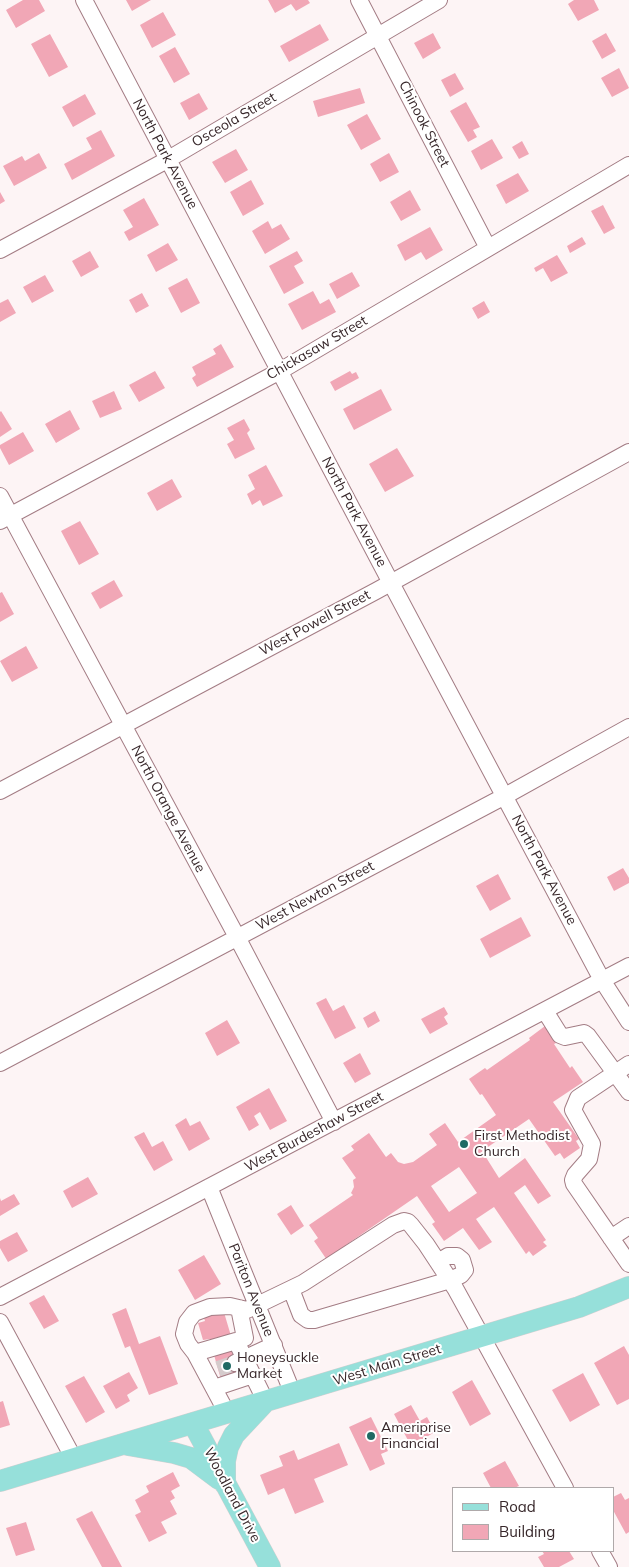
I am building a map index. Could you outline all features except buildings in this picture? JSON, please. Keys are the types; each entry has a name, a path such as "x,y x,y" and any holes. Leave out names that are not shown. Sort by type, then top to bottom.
{"main road":[{"name":"West Main Street","path":"0,1481 579,1307 629,1288"},
{"path":"225,1484 225,1461 228,1446 234,1435 266,1402"},
{"name":"Woodland Drive","path":"193,1423 270,1567"},
{"path":"123,1444 174,1453 190,1458 225,1484"}],"street":[{"name":"North Park Avenue","path":"84,0 602,980 629,1022"},
{"name":"Chinook Street","path":"359,0 488,248"},
{"name":"Osceola Street","path":"0,250 167,160 439,0"},
{"name":"Chickasaw Street","path":"5,518 280,371 629,165"},
{"name":"West Powell Street","path":"0,790 391,583 629,452"},
{"name":"North Orange Avenue","path":"0,496 5,518 123,725 334,1122"},
{"name":"West Newton Street","path":"0,1063 505,796 629,727"},
{"name":"West Burdeshaw Street","path":"0,1297 629,966"},
{"path":"545,1011 556,1031 564,1038 584,1033 622,1068 629,1092"},
{"path":"622,1068 578,1098 573,1110 592,1144 589,1159 573,1180 629,1264"},
{"name":"Pariton Avenue","path":"209,1187 293,1394"},
{"path":"227,1413 212,1377 188,1344 184,1334 186,1322 194,1313 210,1307 230,1306 247,1310 291,1289 386,1228 404,1221 412,1224 450,1280 565,1487"},
{"path":"611,1238 629,1226"},
{"path":"291,1289 301,1315 308,1320 314,1320 450,1280"},
{"path":"195,1353 245,1338 239,1308"},
{"path":"0,1322 74,1459"},
{"path":"236,1341 240,1361 253,1375 266,1402"},
{"path":"240,1361 274,1345"},
{"path":"212,1377 253,1375"},
{"path":"601,1552 609,1567"}],"tunnel":[{"path":"218,1369 235,1363"}],"place":[{"name":"First Methodist Church","path":"464,1144"},
{"name":"Honeysuckle Market","path":"227,1366"},
{"name":"Ameriprise Financial","path":"371,1436"}]}
